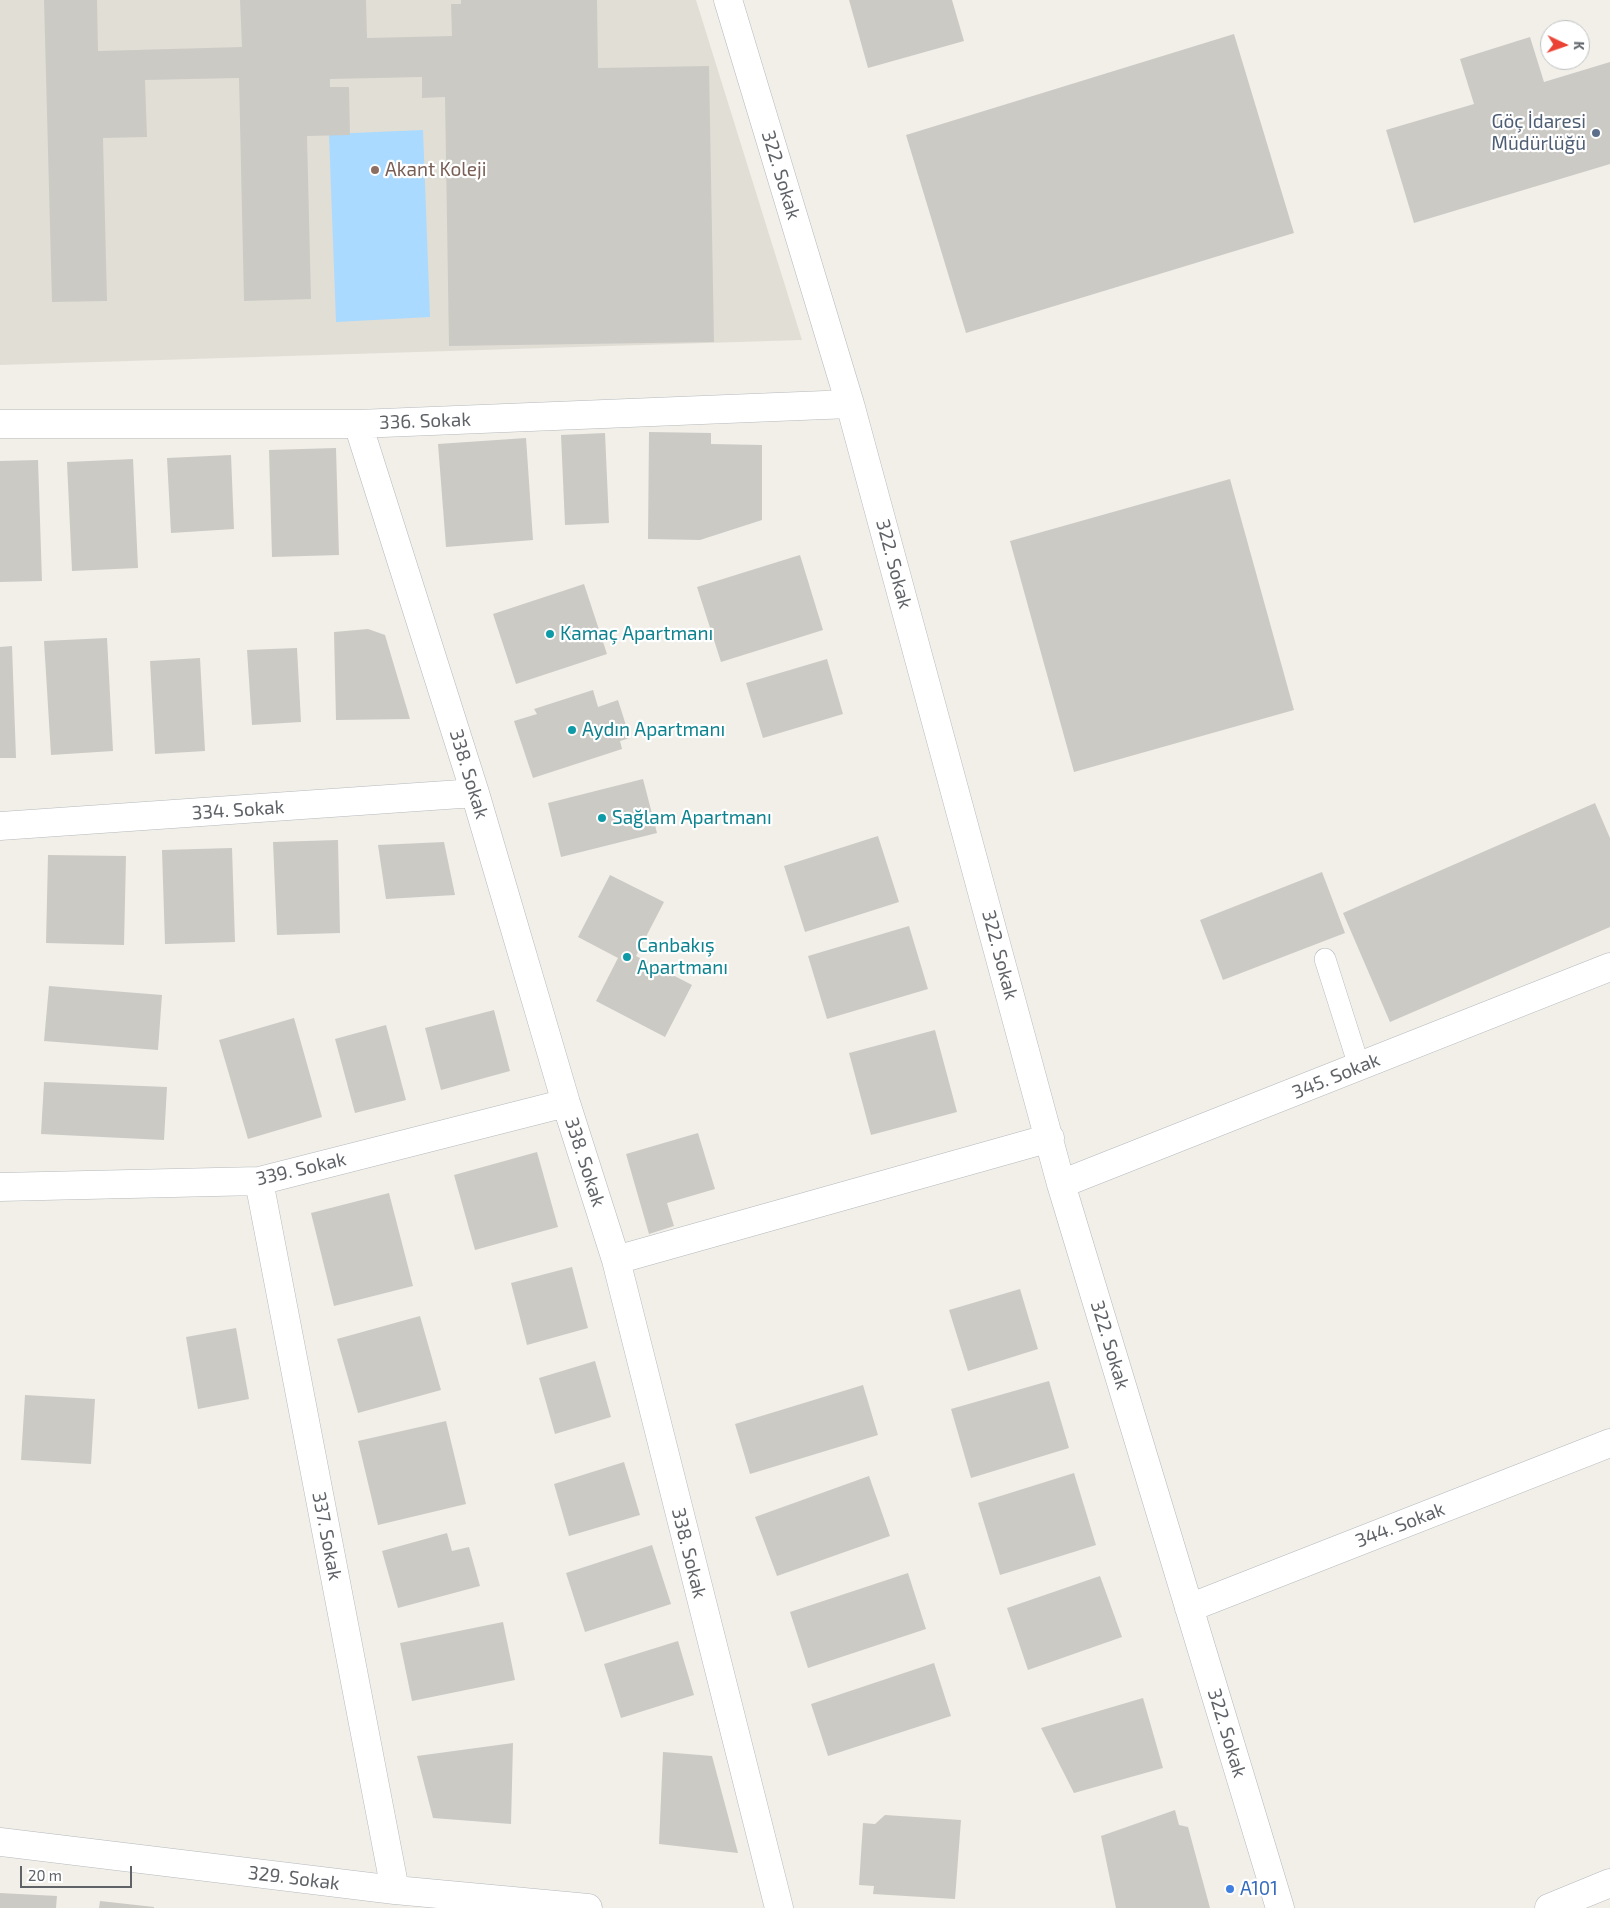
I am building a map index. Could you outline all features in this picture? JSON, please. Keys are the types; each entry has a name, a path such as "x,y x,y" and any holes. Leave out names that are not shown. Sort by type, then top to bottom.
{"street":[{"name":"322. Sokak","path":"728,0 850,404 1061,1184 1280,1908"},
{"name":"336. Sokak","path":"0,424 358,424 850,404"},
{"name":"338. Sokak","path":"358,424 475,793 566,1103 616,1260 779,1908"},
{"name":"334. Sokak","path":"0,826 475,793"},
{"name":"345. Sokak","path":"1061,1184 1610,967"},
{"name":"339. Sokak","path":"0,1187 259,1181 566,1103"},
{"path":"616,1260 1050,1138"},
{"name":"337. Sokak","path":"259,1181 395,1890"},
{"name":"344. Sokak","path":"1189,1608 1610,1443"},
{"name":"329. Sokak","path":"0,1842 395,1890 588,1908"},
{"path":"1549,1908 1610,1883"}],"lane":[{"path":"1325,959 1360,1066"}],"shaded area":[{"name":"Akant Koleji","path":"0,0 696,0 802,340 0,365"}],"water":[{"path":"423,130 430,317 336,322 329,134"}],"building":[{"path":"44,0 97,0 98,51 242,47 240,0 366,0 367,38 452,36 451,4 461,4 461,0 597,0 598,68 709,66 714,342 449,346 445,97 422,98 422,77 330,79 330,87 349,87 350,135 307,136 311,299 244,301 239,78 145,80 147,137 103,138 107,301 52,302"},
{"path":"849,0 952,0 964,41 868,68"},
{"path":"1234,34 1294,233 966,333 906,135"},
{"path":"1530,37 1544,82 1584,70 1590,70 1590,68 1610,62 1610,164 1414,223 1386,130 1474,104 1460,59"},
{"path":"649,432 711,433 711,444 762,445 762,520 700,540 648,539"},
{"path":"605,433 609,523 565,525 561,435"},
{"path":"526,438 533,540 446,547 438,444"},
{"path":"336,448 339,555 272,557 269,450"},
{"path":"231,455 234,529 171,533 167,458"},
{"path":"133,459 138,568 72,571 67,462"},
{"path":"38,460 42,581 0,582 0,461"},
{"path":"1230,479 1294,710 1074,772 1010,541"},
{"path":"800,555 823,630 721,662 697,587"},
{"name":"Kamaç Apartmanı","path":"584,584 607,654 516,684 493,614"},
{"path":"368,629 385,635 410,719 336,720 334,632"},
{"path":"107,638 113,751 51,755 44,641"},
{"path":"12,646 16,758 0,758 0,647"},
{"path":"297,648 301,722 252,725 247,650"},
{"path":"200,658 205,751 155,754 150,661"},
{"path":"827,659 843,714 763,738 746,683"},
{"name":"Aydın Apartmanı","path":"593,690 598,707 618,700 630,738 620,741 622,749 533,778 514,721 537,714 534,709"},
{"name":"Sağlam Apartmanı","path":"643,779 657,833 561,857 548,803"},
{"path":"1595,803 1610,838 1610,927 1390,1022 1343,913"},
{"path":"878,836 899,902 805,932 784,866"},
{"path":"338,840 340,933 277,935 273,842"},
{"path":"444,842 455,895 386,899 378,845"},
{"path":"232,848 235,942 165,944 162,850"},
{"path":"48,855 126,856 124,945 46,943"},
{"path":"1322,872 1345,933 1223,980 1200,920"},
{"name":"Canbakış Apartmanı","path":"610,875 664,902 636,956 692,985 665,1037 596,1001 618,958 578,937"},
{"path":"909,926 928,989 827,1019 808,956"},
{"path":"49,986 162,995 158,1050 44,1041"},
{"path":"494,1010 510,1071 441,1090 425,1028"},
{"path":"294,1018 322,1117 248,1139 219,1040"},
{"path":"386,1025 406,1100 355,1113 335,1039"},
{"path":"935,1030 957,1112 871,1135 849,1053"},
{"path":"44,1082 167,1087 164,1140 41,1134"},
{"path":"698,1133 715,1189 667,1203 674,1226 649,1234 626,1154"},
{"path":"537,1152 558,1227 475,1250 454,1175"},
{"path":"389,1193 413,1286 334,1306 311,1213"},
{"path":"572,1267 588,1328 527,1345 511,1283"},
{"path":"1020,1289 1038,1349 968,1371 949,1310"},
{"path":"420,1316 441,1390 358,1413 337,1339"},
{"path":"236,1328 249,1399 198,1409 186,1337"},
{"path":"595,1361 611,1417 555,1434 539,1378"},
{"path":"1049,1381 1069,1448 971,1478 951,1409"},
{"path":"863,1385 878,1435 750,1474 735,1424"},
{"path":"25,1395 95,1399 91,1464 21,1460"},
{"path":"446,1421 466,1504 378,1525 358,1441"},
{"path":"624,1462 640,1515 569,1536 554,1484"},
{"path":"1074,1473 1096,1545 1000,1575 978,1503"},
{"path":"869,1476 890,1536 777,1576 755,1517"},
{"path":"447,1533 452,1551 469,1547 480,1586 398,1608 382,1551"},
{"path":"652,1545 671,1604 585,1632 566,1573"},
{"path":"908,1573 926,1629 808,1668 790,1612"},
{"path":"1100,1576 1122,1637 1028,1670 1007,1608"},
{"path":"503,1622 515,1680 412,1701 400,1643"},
{"path":"678,1641 694,1695 621,1718 604,1664"},
{"path":"934,1663 951,1716 828,1756 811,1704"},
{"path":"1143,1698 1163,1768 1074,1793 1041,1728"},
{"path":"513,1743 511,1824 433,1818 417,1756"},
{"path":"663,1752 712,1756 738,1853 659,1844"},
{"path":"1175,1810 1179,1825 1188,1827 1210,1908 1116,1908 1101,1836"},
{"path":"885,1815 961,1820 955,1899 873,1894 874,1886 859,1885 863,1823 875,1824"},
{"path":"0,1893 57,1896 56,1908 0,1908"},
{"path":"100,1901 154,1907 154,1908 99,1908"}],"place":[{"name":"Göç İdaresi Müdürlüğü","path":"1596,133"},
{"name":"Akant Koleji","path":"375,170"},
{"name":"Kamaç Apartmanı","path":"550,634"},
{"name":"Aydın Apartmanı","path":"572,730"},
{"name":"Sağlam Apartmanı","path":"602,818"},
{"name":"Canbakış Apartmanı","path":"627,957"},
{"name":"A101","path":"1230,1889"}]}
